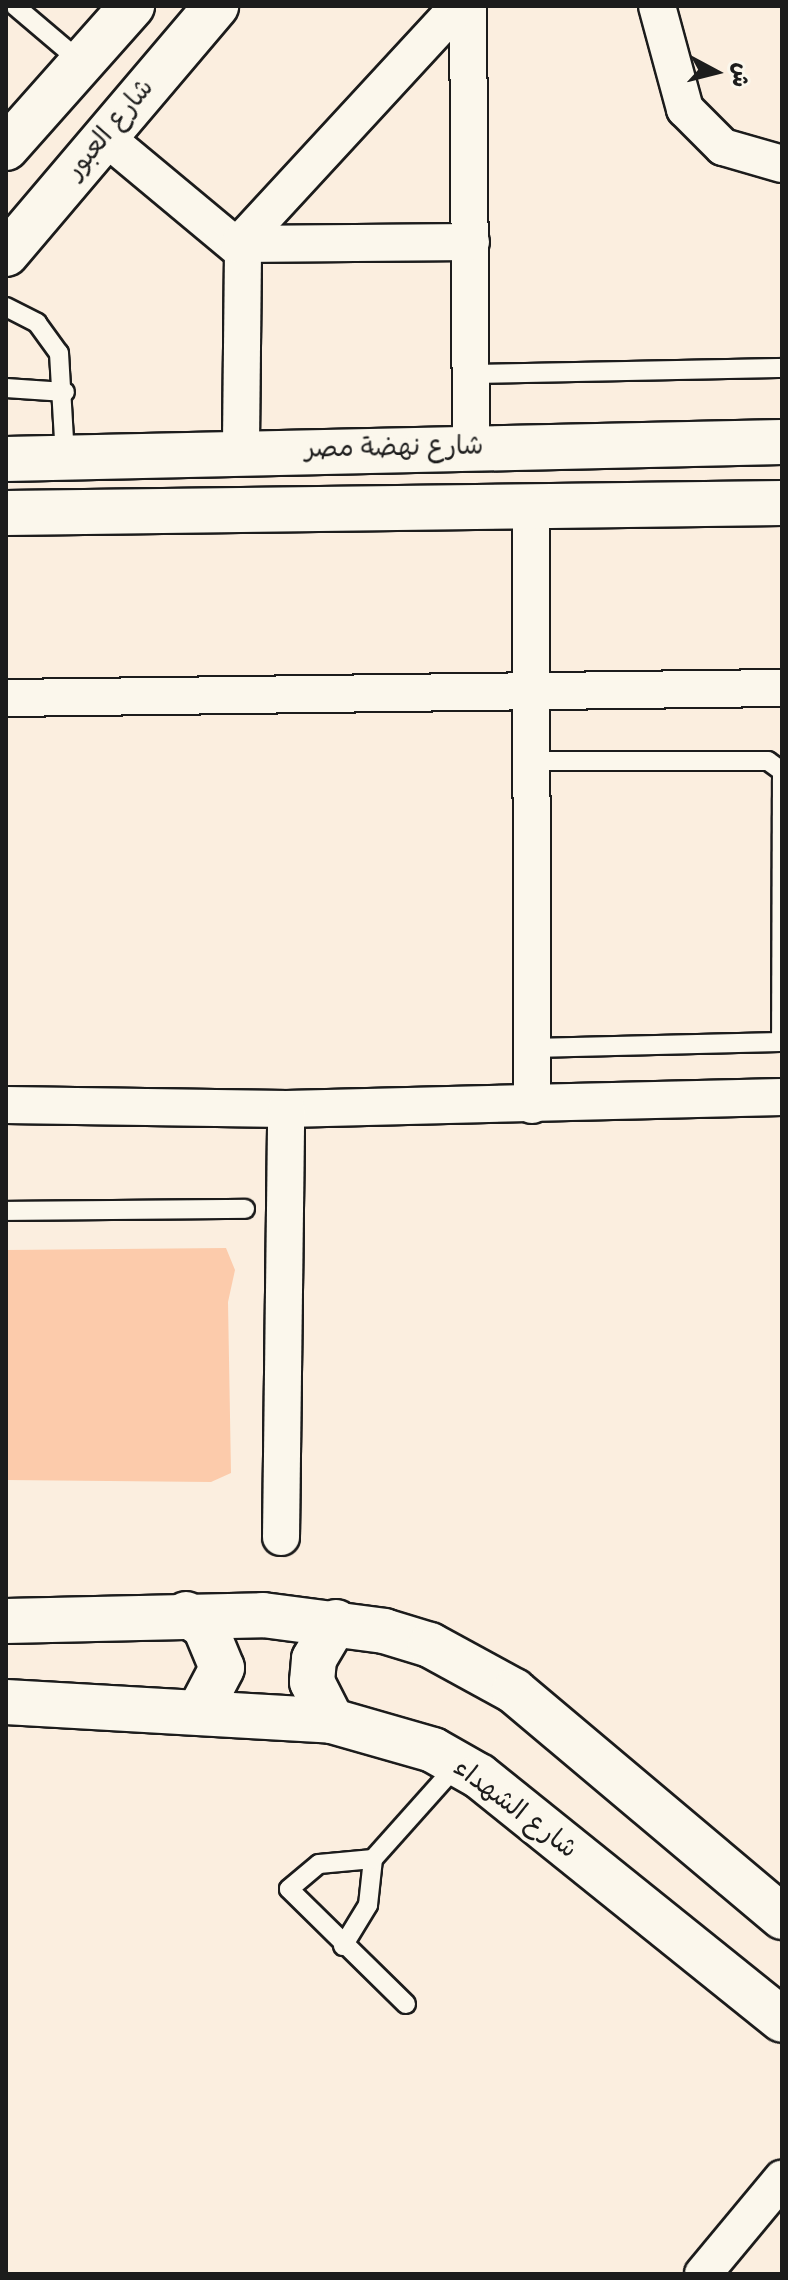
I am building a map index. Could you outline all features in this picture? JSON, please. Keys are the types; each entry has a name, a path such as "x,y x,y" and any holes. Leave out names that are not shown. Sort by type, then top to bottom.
{"main road":[{"path":"6,148 132,6"},
{"path":"145,6 186,40"},
{"name":"شارع العبور","path":"6,254 216,6"},
{"name":"شارع نهضة مصر","path":"6,459 471,446 782,442"},
{"path":"6,513 782,503"},
{"path":"186,1614 211,1636 222,1668 201,1708"},
{"path":"6,1621 186,1614 336,1622 430,1645 514,1691 782,1917"},
{"path":"332,1721 312,1682 322,1639 336,1622"},
{"name":"شارع الشهداء","path":"6,1702 201,1708 332,1721 384,1731 458,1764 782,2020"}],"street":[{"path":"239,244 459,6"},
{"path":"468,6 471,446"},
{"path":"657,6 685,109 723,147 782,164"},
{"path":"104,136 239,244 245,270 241,452"},
{"path":"239,244 471,242"},
{"path":"531,506 529,761 532,1105"},
{"path":"6,698 782,688"},
{"path":"6,1105 286,1109 782,1097"},
{"path":"281,1537 286,1109"},
{"path":"703,2274 782,2179"}],"lane":[{"path":"15,6 81,62"},
{"path":"6,307 51,337 65,392 65,458"},
{"path":"471,374 782,368"},
{"path":"6,388 65,392"},
{"path":"529,761 768,761 782,771 781,1042 531,1048"},
{"path":"6,1211 245,1209"},
{"path":"343,1946 368,1905 373,1859 458,1764"},
{"path":"373,1859 319,1864 289,1889 343,1946 406,2004"}],"building":[{"path":"226,1248 235,1270 228,1302 231,1473 211,1482 6,1480 6,1250"}]}
